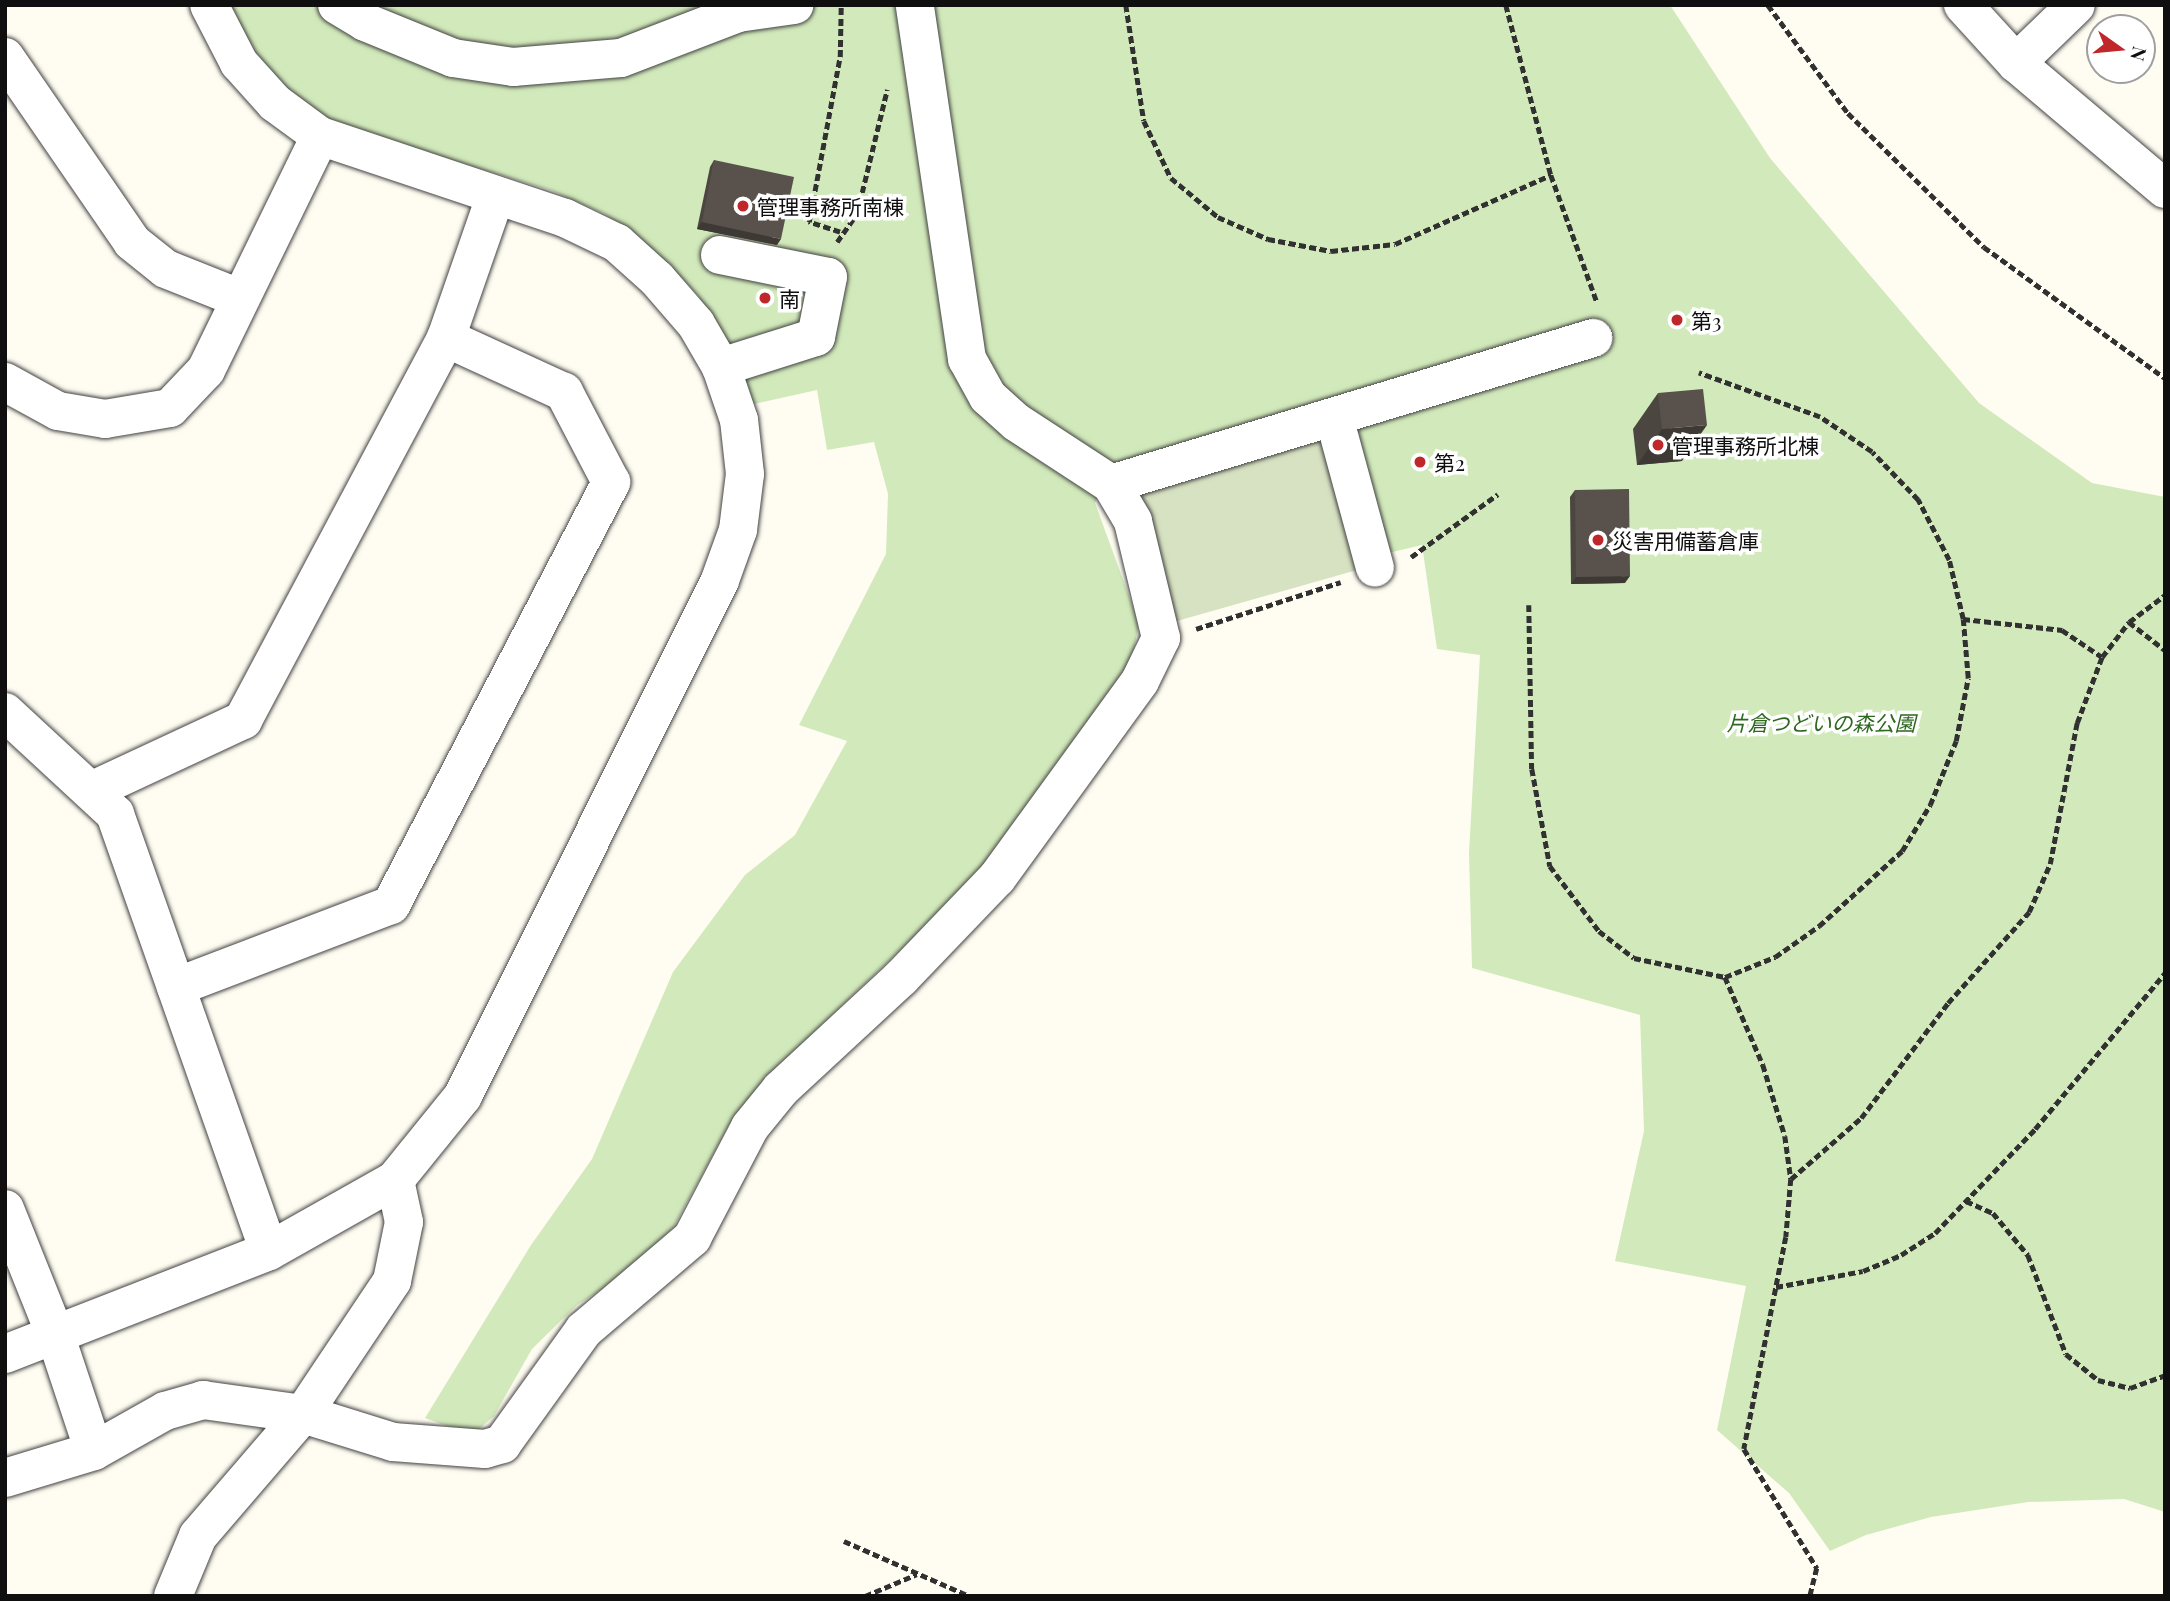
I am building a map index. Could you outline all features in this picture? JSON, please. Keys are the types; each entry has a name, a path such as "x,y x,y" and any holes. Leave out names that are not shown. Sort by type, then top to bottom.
{"street":[{"path":"5,1354 269,1251 395,1180 463,1096 720,580 738,530 745,474 739,420 721,367 696,324 657,279 617,243 565,218 495,197 320,136 275,103 239,63 209,5"},
{"path":"337,5 365,22 453,58 513,67 621,58 738,13 794,5"},
{"path":"5,1478 94,1451 165,1411 203,1400 303,1414 393,1442 485,1449 502,1444 584,1330 692,1238 758,1118 781,1089 901,978 996,878 1140,681 1161,638 1133,521 1111,484 1016,422 988,397 967,359 915,5"},
{"path":"1963,5 2016,63 2165,189"},
{"path":"2016,63 2076,5"},
{"path":"5,57 132,242 166,269 239,298"},
{"path":"5,382 58,411 105,419 170,408 206,370 320,136"},
{"path":"93,790 243,720 446,338 495,197"},
{"path":"720,255 828,277 816,337 721,367"},
{"path":"1111,484 1340,416 1595,321"},
{"path":"176,987 391,905 611,482 564,392 446,338"},
{"path":"1340,416 1375,568"},
{"path":"5,712 93,790 115,814 269,1251"},
{"path":"173,1596 198,1536 303,1414 392,1281 404,1222 395,1180"},
{"path":"5,1209 55,1334 94,1451"}],"path":[{"path":"840,232 809,222 840,57 841,5"},
{"path":"1126,5 1144,121 1171,178 1218,218 1268,239 1331,251 1395,244 1551,175"},
{"path":"1506,5 1551,175 1595,321"},
{"path":"1768,5 1848,113 1984,247 2165,377"},
{"path":"857,213 885,99"},
{"path":"1529,605 1532,769 1550,866 1572,901 1599,930 1634,958 1725,977 1775,957 1808,934 1856,897 1902,851 1930,805 1956,741 1968,678 1963,619 1949,560 1919,500 1872,452 1820,417 1699,373"},
{"path":"1791,1179 1861,1118 1948,1003 2029,912 2050,864 2077,723 2102,657 2129,622 2165,596"},
{"path":"1963,619 2062,630 2102,657"},
{"path":"2129,622 2165,650"},
{"path":"1776,1287 1863,1271 1900,1255 1935,1233 2035,1129 2165,973"},
{"path":"1725,977 1763,1065 1785,1136 1791,1179 1776,1287 1744,1449 1817,1569 1810,1596"},
{"path":"1966,1201 2001,1220 2028,1255 2066,1354 2098,1380 2130,1388 2165,1375"},
{"path":"844,1541 969,1596"},
{"path":"866,1596 918,1573"}],"green space":[{"name":"片倉つどいの森公園","path":"229,5 1670,5 1770,158 1979,403 2092,483 2165,497 2165,1512 2124,1499 2028,1502 1931,1517 1866,1535 1830,1551 1789,1493 1717,1430 1746,1286 1615,1261 1644,1131 1640,1015 1472,968 1469,853 1480,655 1437,649 1422,545 1384,554 1112,464 1095,503 1139,623 1132,659 991,864 794,1051 729,1125 673,1228 623,1276 577,1305 532,1349 494,1416 472,1435 425,1418 531,1245 592,1159 673,972 745,875 795,835 847,741 799,725 886,554 888,494 874,442 827,450 817,390 750,405 729,346 697,294 654,251 605,214 550,190 333,124 279,84 249,47"},
{"path":"1320,441 1357,570 1170,623 1134,494"}],"building":[{"name":"管理事務所南棟","path":"714,160 794,177 781,239 702,222"},
{"path":"1703,389 1707,425 1662,429 1658,393"},
{"name":"災害用備蓄倉庫","path":"1629,489 1630,576 1576,577 1575,490"}],"place":[{"name":"管理事務所南棟","path":"743,206"},
{"name":"南","path":"765,298"},
{"name":"第3","path":"1677,320"},
{"name":"管理事務所北棟","path":"1658,445"},
{"name":"第2","path":"1420,462"},
{"name":"災害用備蓄倉庫","path":"1598,540"}]}
